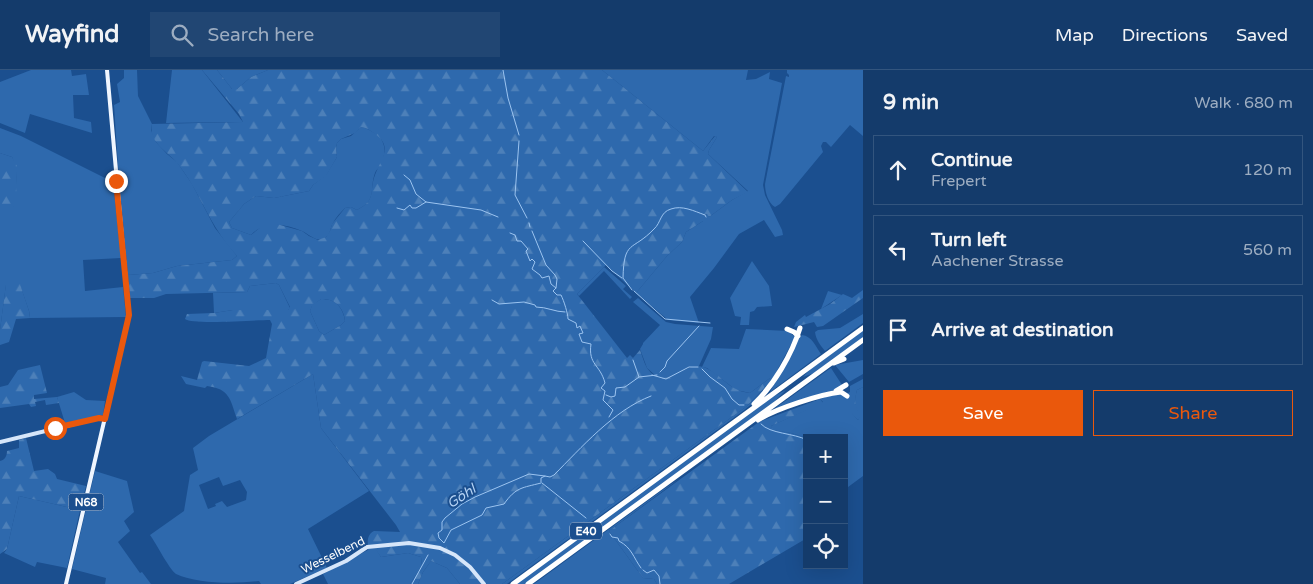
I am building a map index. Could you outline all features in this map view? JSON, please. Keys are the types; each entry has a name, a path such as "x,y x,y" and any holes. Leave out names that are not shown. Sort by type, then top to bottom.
{"highway":[{"path":"750,410 772,385 798,336 800,328"},
{"name":"E40","path":"513,584 863,328"},
{"path":"787,329 798,336"},
{"name":"E40","path":"528,584 863,340"},
{"path":"827,366 844,359"},
{"path":"831,394 846,385"},
{"path":"746,425 772,412 831,394 842,392 848,396"}],"main road":[{"name":"N68","path":"66,584 127,328 129,308 107,70"}],"street":[{"path":"0,442 99,418 105,419"},
{"name":"Wesselbend","path":"296,584 324,572 367,547 410,543 430,545 455,555 470,567 484,584"}],"green space":[{"path":"31,70 71,70 72,76 86,74 89,95 73,95 74,118 91,122 92,133 30,114 25,133 0,123 0,82"},
{"path":"124,70 137,70 138,96 152,124 151,130 156,142 177,162 192,184 215,228 237,256 232,260 177,266 153,273 128,275 114,105 120,102 117,84 124,78"},
{"path":"172,70 202,70 243,122 166,123"},
{"path":"202,70 217,70 232,89 237,89 251,77 268,70 602,70 703,151 715,136 717,137 708,154 748,192 732,200 709,217 707,214 703,216 703,221 686,232 682,242 667,256 636,293 606,265 577,294 627,358 630,355 633,358 640,350 647,368 654,375 661,378 668,377 698,366 710,370 730,386 742,392 750,393 770,378 769,383 747,406 502,584 460,584 447,568 431,561 423,572 418,584 410,584 422,566 421,557 408,553 381,557 376,550 368,550 369,537 374,531 400,532 321,428 313,374 237,419 225,392 215,387 207,386 205,388 186,384 181,376 197,380 202,362 204,361 249,366 266,358 272,324 270,320 200,322 185,319 187,314 233,310 288,310 290,307 279,285 276,283 250,286 247,292 166,294 154,298 130,298 128,275 153,273 177,266 232,260 237,256 218,232 184,172 156,142 153,137 152,124 243,122 239,114","holes":["361,127 381,139 384,144 384,154 373,180 370,198 357,210 351,207 345,208 332,224 326,237 318,240 302,231 273,223 262,226 251,235 232,228 229,222 244,204 256,196 274,198 309,191 313,185 326,176 337,157 337,143 341,139 355,133","321,299 331,300 338,305 343,312 345,321 324,335 319,331 310,311 312,306"]},
{"path":"217,70 268,70 251,77 237,89 232,89"},
{"path":"602,70 748,70 746,80 756,79 770,72 769,79 782,83 763,185 765,195 783,235 775,237 764,220 739,234 690,297 699,323 668,320 636,293 667,256 682,242 686,232 703,221 703,216 708,214 709,217 748,191 708,154 717,137 714,136 703,151"},
{"path":"787,70 863,70 863,136 850,125 831,147 826,142 823,142 821,146 823,152 780,204 775,207 767,197 765,184 786,76 789,77"},
{"path":"361,127 380,137 384,145 383,157 373,179 372,194 368,202 357,210 351,207 345,208 332,225 326,237 316,239 302,231 281,225 262,227 251,235 232,228 229,222 244,204 256,196 274,198 309,191 313,185 326,175 337,157 337,143 341,139 351,136"},
{"path":"0,128 21,136 113,182 121,258 83,260 85,291 123,287 126,317 30,318 20,285 6,285 0,330 0,207 13,207 16,169 12,157 0,153"},
{"path":"0,153 12,157 17,166 16,203 13,207 0,207"},
{"path":"752,261 769,286 772,306 757,307 754,311 750,312 749,325 740,325 741,317 735,316 730,298"},
{"path":"604,267 626,286 623,289 632,297 630,299 604,271 579,296 577,294"},
{"path":"276,283 279,285 290,308 288,310 233,310 214,313 213,293 247,292 250,286"},
{"path":"6,284 20,284 30,318 16,319 9,342 0,345 0,330"},
{"path":"863,290 863,298 823,326 817,327 814,322 794,327 796,322 805,315 806,317 830,304 843,294 852,298"},
{"path":"828,291 842,295 821,309"},
{"path":"638,298 666,322 713,327 711,339 699,366 689,367 668,379 657,377 647,368 640,349 643,343 660,325 633,302"},
{"path":"321,299 330,300 338,304 345,321 324,335 319,331 310,311 312,305"},
{"path":"863,314 863,323 825,351 815,332 818,330 840,328"},
{"path":"746,329 788,331 795,337 772,380 759,398 507,584 502,584 747,406 766,387 770,378 750,393 736,390 707,368 702,367 711,348 739,349"},
{"path":"863,330 863,338 814,373 803,377 813,366"},
{"path":"802,335 811,340 821,354 770,392 797,341"},
{"path":"863,360 863,374 849,382 835,365"},
{"path":"40,365 47,393 34,395 34,399 57,397 59,403 46,405 45,400 35,402 36,406 31,407 29,404 0,408 0,387 8,385 18,370"},
{"path":"835,365 831,368 842,385 838,389 774,409"},
{"path":"313,374 321,428 369,491 308,529 327,568 290,584 261,584 259,581 228,583 195,580 176,574 173,571 150,535 184,511 190,475 198,470 193,448 209,436","holes":["219,477 223,486 240,480 247,492 246,500 227,507 222,501 208,509 199,485"]},
{"path":"863,379 863,387 857,390 855,401 861,416 858,420 838,399 850,392 850,386"},
{"path":"863,387 863,476 848,487 848,434 803,434 803,437 772,430 771,426 823,402 820,399 837,393 844,395 852,413 858,420 860,416 855,403 857,390"},
{"path":"786,390 772,404 526,584 515,584 772,397"},
{"path":"74,392 86,400 105,401 103,415 65,423 57,397"},
{"path":"820,399 823,403 771,426 773,430 803,437 803,540 729,584 657,584 654,579 643,578 609,531 759,422"},
{"path":"26,438 34,471 48,469 55,474 57,479 86,486 80,510 19,496 7,549 0,554 0,461 5,458 7,451 19,448 19,440"},
{"path":"95,471 127,481 134,512 124,521 130,531 118,542 140,573 142,572 151,584 105,584 106,578 72,569"},
{"path":"679,479 609,531 643,578 654,579 657,584 534,584 664,489"},
{"path":"19,496 80,510 67,568 37,562 35,567 4,553 7,549"},
{"path":"376,549 381,557 408,553 421,557 422,566 410,584 328,584 323,574 368,550"},
{"path":"431,561 447,568 460,584 418,584 423,572"}],"waterway":[{"path":"503,70 508,98 519,135"},
{"path":"519,141 515,195 527,218"},
{"path":"404,175 410,180 416,194 426,202 481,210 498,217"},
{"path":"397,208 404,210 410,205 412,208 416,208 426,202"},
{"name":"Göhl","path":"632,290 623,278 627,251 656,227 667,210 684,208 706,217"},
{"path":"529,223 530,227"},
{"path":"532,231 546,265 557,279 556,288"},
{"name":"Göhl","path":"510,233 515,235 517,241 521,241 528,249 526,251 530,261 532,259 535,262 532,269 542,278 549,276 551,284 556,288 553,291 557,295 561,295 568,319 576,323 577,328 580,326 583,333 579,334 582,342 591,344 591,356 605,383 601,388 605,391 603,400 613,410 609,417"},
{"name":"Göhl","path":"583,241 612,271 622,278"},
{"path":"634,291 665,319 710,323"},
{"name":"Göhl","path":"492,300 499,304 524,302 536,307 565,312"},
{"path":"660,372 665,367 667,361 699,326"},
{"name":"Göhl","path":"606,395 615,396 616,388 625,387 639,377 633,360"},
{"name":"Göhl","path":"652,375 666,379 689,367 698,367"},
{"name":"Göhl","path":"702,369 725,388 732,399 739,405 744,405"},
{"path":"639,377 657,375"},
{"name":"Göhl","path":"541,482 541,478 554,475 611,420 637,402 651,396"},
{"name":"Göhl","path":"761,424 770,430 803,439"},
{"name":"Göhl","path":"541,483 516,491 504,504 486,508 482,515 451,530 444,543 439,538 438,533 442,530 442,522 462,504 529,474 545,476"},
{"name":"Göhl","path":"542,483 586,518"},
{"name":"Göhl","path":"610,534 612,537 618,538 627,547 641,568"},
{"name":"Göhl","path":"412,584 428,555"},
{"name":"Göhl","path":"643,570 647,573 654,570 659,576 660,584"}],"route":[{"path":"55,428 99,418 105,419 129,315 116,181"}]}
